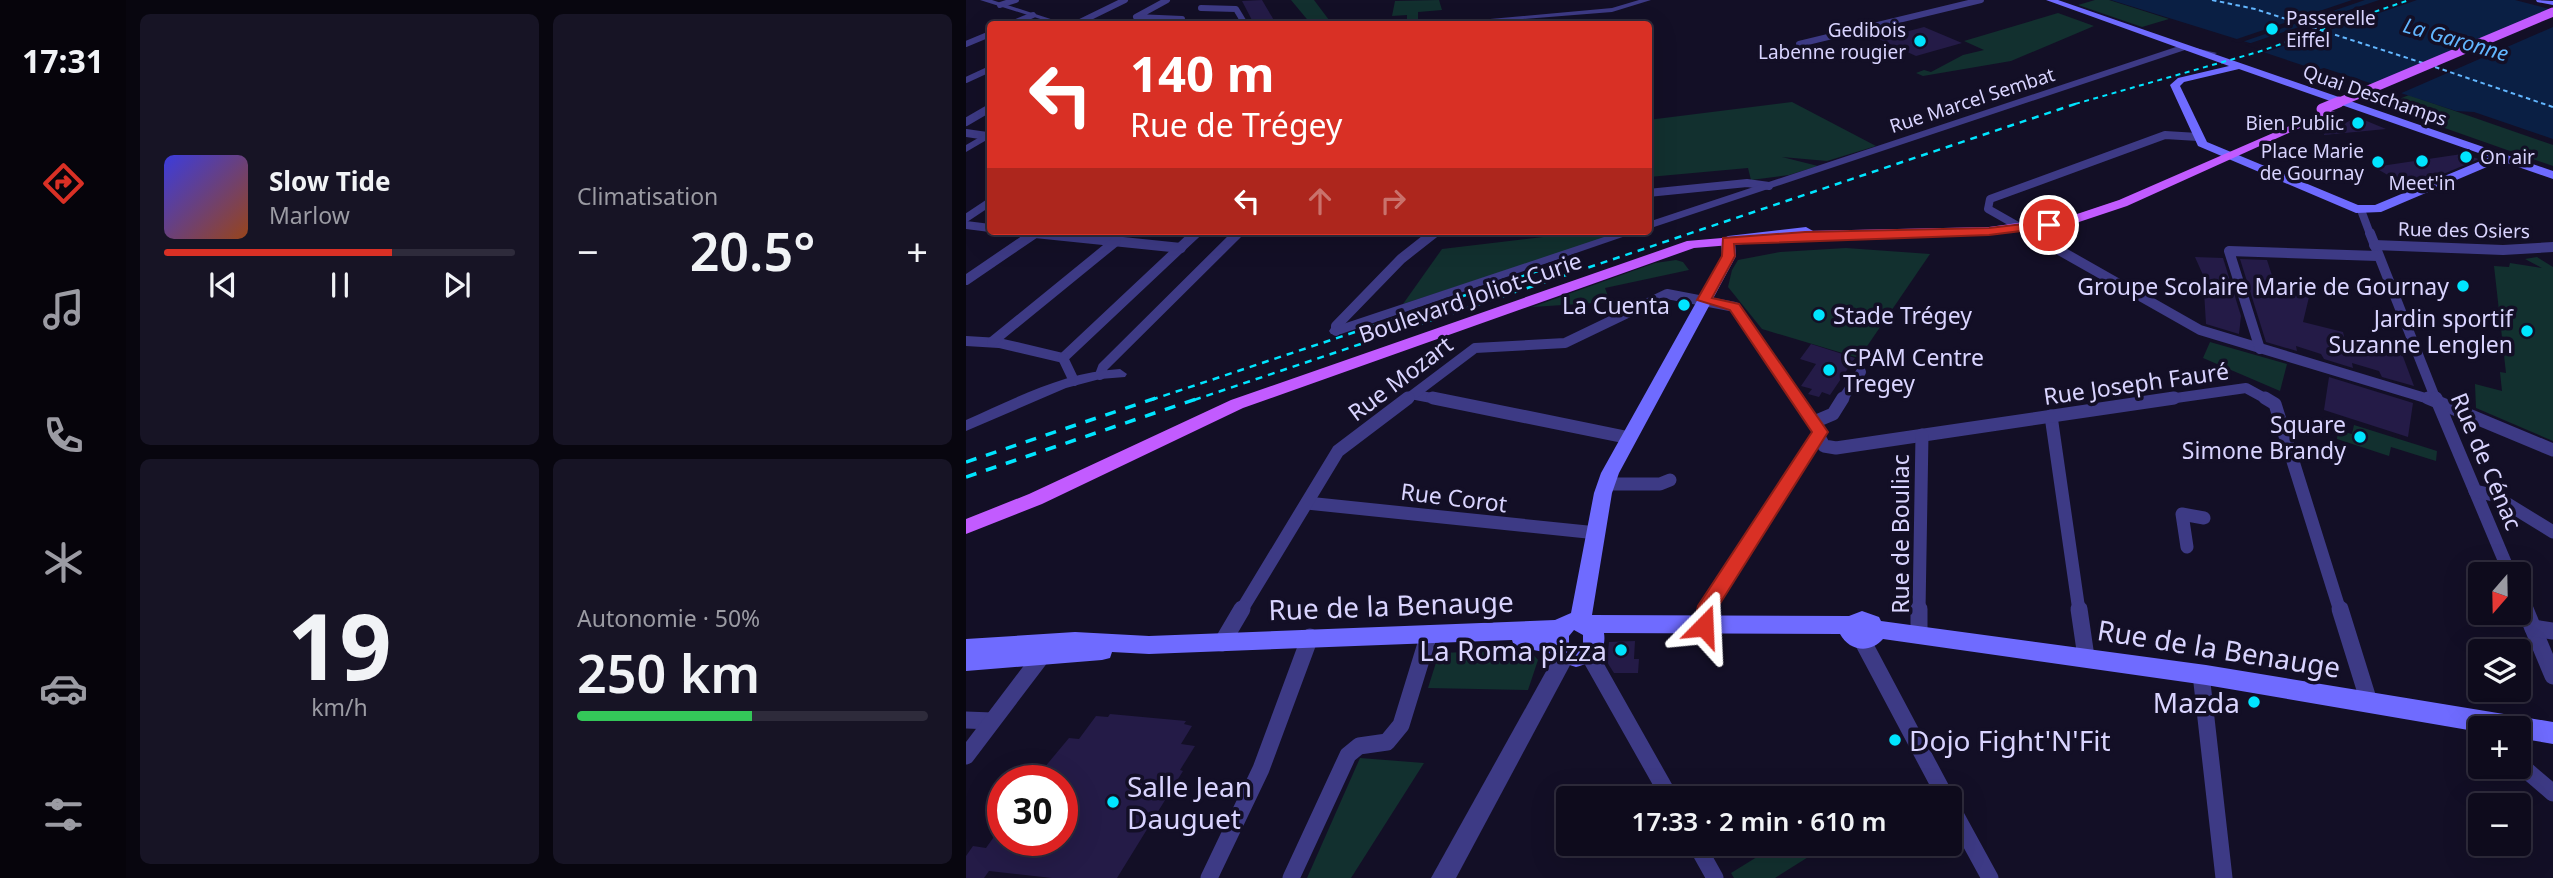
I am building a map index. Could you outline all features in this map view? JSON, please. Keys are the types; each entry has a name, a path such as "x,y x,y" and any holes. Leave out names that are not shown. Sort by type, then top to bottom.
{"main road":[{"path":"2050,0 2185,46"},
{"path":"2057,0 2185,46"},
{"path":"2542,0 2553,3"},
{"name":"Boulevard Joliot-Curie","path":"966,527 1041,498 1181,428 1237,404 1671,251 1728,240 1952,232 2103,211 2326,110 2553,14"},
{"name":"Quai Deschamps","path":"2185,46 2213,53 2242,66 2497,154"},
{"name":"Quai Deschamps","path":"2185,46 2553,173"},
{"path":"2242,66 2192,81 2177,90 2204,146 2361,210 2377,209 2497,154"},
{"name":"Boulevard Joliot-Curie","path":"966,514 1035,490 1231,401 1678,243 1727,232 2017,225"},
{"path":"1577,638 1605,484 1729,256 1728,240 1806,231"},
{"name":"Rue de la Benauge","path":"966,648 1046,649 1222,643 1246,647 1427,638 1577,638 1625,626 1919,633 2201,674 2468,720"},
{"name":"Rue de la Benauge","path":"966,662 1046,649"},
{"name":"Rue de la Benauge","path":"2531,730 2553,733"}],"street":[{"path":"984,0 1052,21"},
{"path":"1000,5 1016,0"},
{"path":"1082,21 1125,0"},
{"path":"1167,0 1136,17 1182,19"},
{"path":"1214,0 1198,9 1236,9 1243,21"},
{"path":"1476,21 1612,10 1647,0"},
{"path":"1799,44 1981,0"},
{"path":"1018,21 1032,15"},
{"path":"1178,21 1189,15"},
{"path":"966,44 987,35"},
{"name":"Rue Marcel Sembat","path":"1652,225 2185,46"},
{"path":"966,80 987,70"},
{"path":"966,122 987,110"},
{"path":"966,133 987,135"},
{"path":"2198,137 2165,135 1990,199 1988,209 2200,330 2437,402 2553,450"},
{"path":"966,149 987,136"},
{"path":"1652,193 1747,183 1769,186"},
{"path":"966,218 987,204"},
{"name":"Rue de Cénac","path":"2361,210 2437,402 2505,562"},
{"path":"966,225 987,228"},
{"path":"966,280 1032,235"},
{"path":"1055,235 1181,248"},
{"path":"1063,358 1194,235"},
{"path":"1100,374 1103,367 1236,235"},
{"path":"1431,235 1401,259 1336,326 1336,331 1622,235"},
{"path":"992,342 1116,241"},
{"name":"Rue des Osiers","path":"2376,251 2553,247"},
{"path":"2260,349 2229,251 2376,251"},
{"name":"Rue Mozart","path":"1222,643 1338,451 1416,395 1475,348 1566,342 1665,295 1735,307 1814,422 1820,432 1819,438"},
{"path":"966,341 992,342 1063,358"},
{"path":"1063,358 1074,381"},
{"path":"1814,422 1833,414 1861,372"},
{"path":"966,426 1074,381 1100,374 1120,374"},
{"name":"Rue Joseph Fauré","path":"1819,438 1824,446 1836,448 2246,388 2275,404 2369,702"},
{"path":"1416,395 1630,438"},
{"path":"2051,416 2087,657"},
{"name":"Rue de Bouliac","path":"1919,633 1922,435"},
{"path":"1704,626 1704,612 1819,438"},
{"path":"1605,484 1660,484 1670,480"},
{"path":"2475,491 2493,495 2553,532"},
{"name":"Rue Corot","path":"1307,503 1597,533"},
{"path":"2187,547 2182,514 2204,518"},
{"path":"2531,623 2553,676"},
{"path":"2533,628 2553,631"},
{"path":"1863,631 1940,786"},
{"path":"1291,878 1348,755 1359,746 1387,742 1401,725 1427,638"},
{"path":"1577,638 1663,786"},
{"path":"1443,878 1577,638"},
{"path":"1209,878 1261,769 1308,642"},
{"path":"966,756 1046,649"},
{"path":"2201,674 2224,878"},
{"path":"966,720 992,721"},
{"path":"2531,774 2553,793"},
{"path":"1962,827 1990,878"},
{"path":"1703,856 1715,878"}],"green space":[{"path":"1291,0 1314,0 1330,21 1308,21"},
{"path":"1439,0 1442,10 1418,12 1418,21 1407,21 1407,15 1392,16 1395,1"},
{"path":"2095,0 2109,0 2169,19 2142,27 2078,5"},
{"path":"2058,13 2094,26 2011,61 1923,76 1916,73 1924,70 1931,72 1963,55 1984,50 1964,41"},
{"path":"2409,95 2553,145 2553,166 2382,106"},
{"path":"1792,102 1876,146 1827,161 1782,157 1818,166 1789,175 1751,180 1748,168 1652,177 1652,120"},
{"path":"1560,235 1616,235 1403,304 1442,249"},
{"name":"Stade Trégey","path":"1846,248 1930,254 1859,358 1762,329 1728,287 1732,270 1738,260 1780,252"},
{"name":"Jardin sportif Suzanne Lenglen","path":"2537,257 2553,267 2553,441 2476,408 2475,384 2502,391 2500,372 2506,373 2494,266 2509,267 2510,263 2542,268 2525,259"},
{"path":"1676,260 1683,262 1689,270 1605,288 1610,302 1532,307 1655,263"},
{"path":"2210,342 2287,364 2280,391 2203,358"},
{"path":"2354,425 2437,451 2436,461 2391,447 2389,456 2337,439 2338,430 2352,434"},
{"path":"1531,652 1538,660 1528,690 1428,688 1439,653"},
{"path":"1360,758 1424,763 1351,878 1307,878"},
{"path":"1759,856 1810,856 1775,878 1734,878 1731,873"}],"water":[{"name":"La Garonne","path":"2111,0 2515,0 2553,10 2553,139 2474,112 2456,111 2324,68 2317,70 2263,52 2269,49"}],"pier":[{"path":"2352,0 2365,0 2239,43 2231,41"},
{"path":"2379,0 2417,0 2260,54 2261,50 2245,45"},
{"path":"2553,9 2553,27 2397,95 2369,86"}],"building":[{"path":"1262,0 1274,21 1252,21 1242,1"},
{"name":"Gedibois Labenne rougier","path":"1924,27 1962,43 1916,56 1879,39"},
{"name":"Bien Public","path":"2357,117 2386,129 2324,135 2324,134"},
{"path":"2462,154 2479,159 2410,188 2374,167"},
{"path":"2195,257 2223,258 2241,316 2239,334 2206,324 2203,275"},
{"path":"2240,259 2267,260 2278,294 2309,297 2303,322 2343,332 2345,340 2369,347 2366,338 2399,346 2414,386 2382,377 2379,371 2352,363 2353,368 2324,359 2321,354 2296,346 2297,351 2266,342"},
{"name":"CPAM Centre Tregey","path":"1811,344 1855,358 1830,395 1822,392 1819,397 1808,394 1812,389 1801,386 1816,364 1800,359"},
{"path":"2329,377 2413,403 2408,437 2324,410"},
{"name":"La Roma pizza","path":"1635,641 1634,659 1639,659 1638,673 1614,673 1607,662 1609,642"},
{"name":"Salle Jean Dauguet","path":"1110,714 1186,721 1184,724 1192,726 1181,744 1195,746 1180,770 1183,771 1117,878 1052,878 989,871 984,878 966,878 966,856 973,846 987,847 987,856 1078,856 1078,765 1046,765 1069,738 1079,739 1096,716 1108,717"}],"ferry route":[{"path":"2212,0 2255,9 2423,63"},
{"path":"2435,67 2553,107"}],"railway":[{"path":"2075,104 2258,52 2409,0"},
{"path":"2075,104 2081,102"},
{"path":"1194,400 2075,104"},
{"path":"1151,400 1550,267"},
{"path":"966,462 1156,398"},
{"path":"966,477 1199,398"}],"place":[{"name":"Passerelle Eiffel","path":"2272,29"},
{"name":"Gedibois Labenne rougier","path":"1920,41"},
{"name":"Bien Public","path":"2358,123"},
{"name":"On air","path":"2466,157"},
{"name":"Meet'in","path":"2422,161"},
{"name":"Place Marie de Gournay","path":"2378,162"},
{"name":"Groupe Scolaire Marie de Gournay","path":"2463,286"},
{"name":"La Cuenta","path":"1684,305"},
{"name":"Stade Trégey","path":"1819,315"},
{"name":"Jardin sportif Suzanne Lenglen","path":"2527,331"},
{"name":"CPAM Centre Tregey","path":"1829,370"},
{"name":"Square Simone Brandy","path":"2360,437"},
{"name":"La Roma pizza","path":"1621,650"},
{"name":"Mazda","path":"2254,702"},
{"name":"Dojo Fight'N'Fit","path":"1895,740"},
{"name":"Salle Jean Dauguet","path":"1113,802"}],"route":[{"path":"1704,626 1704,612 1819,438 1820,432 1735,307 1704,300 1729,256 1728,240 1805,235 1989,231 2049,225"}]}
